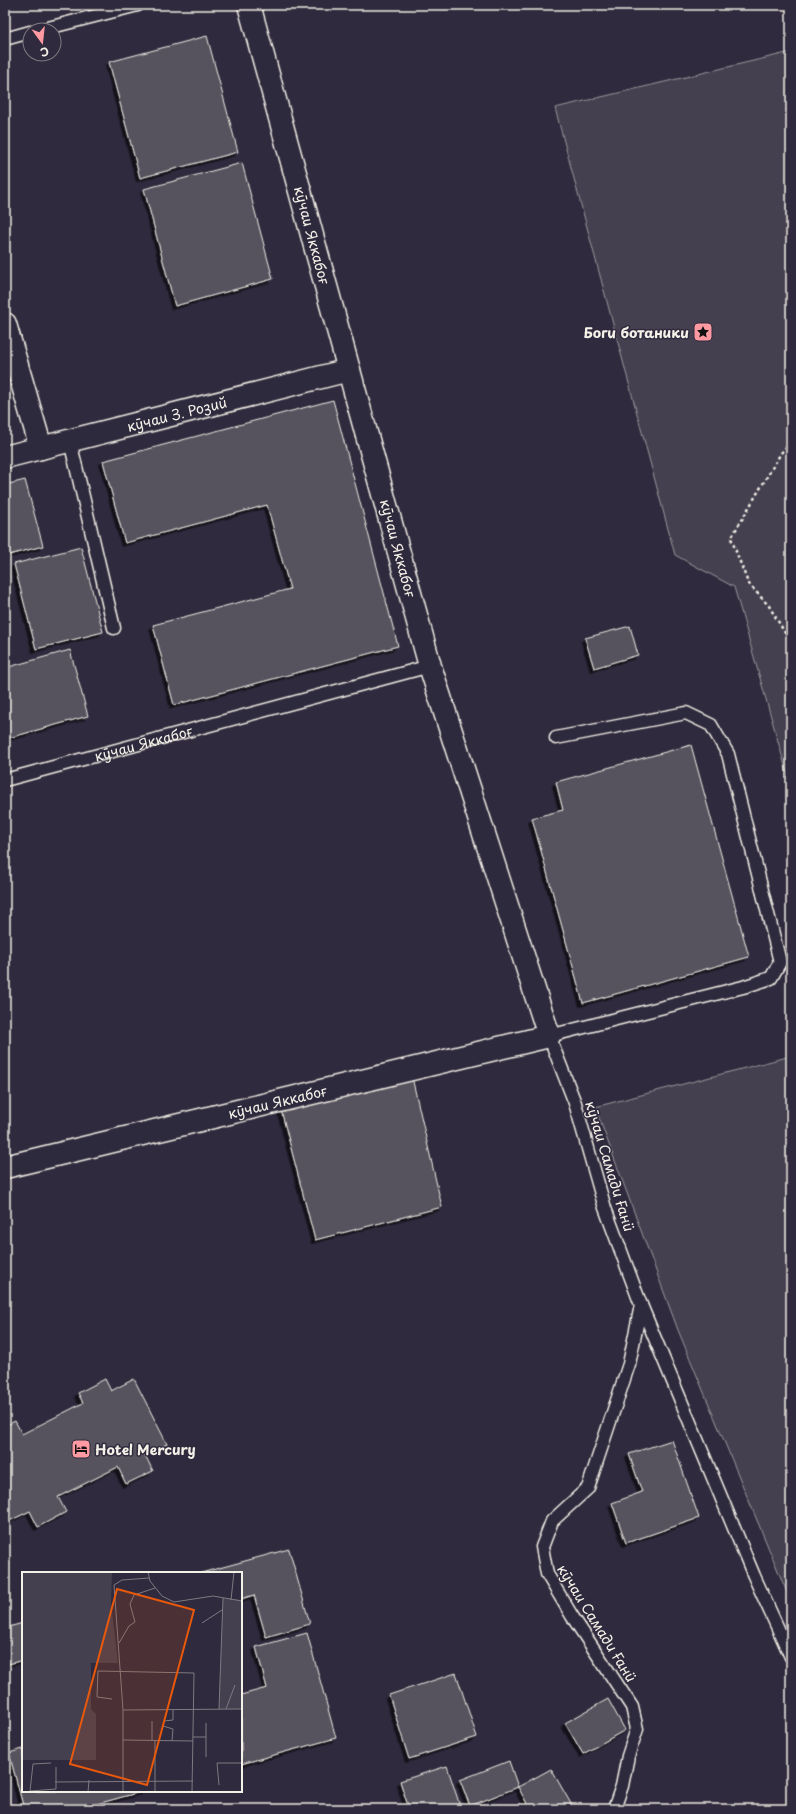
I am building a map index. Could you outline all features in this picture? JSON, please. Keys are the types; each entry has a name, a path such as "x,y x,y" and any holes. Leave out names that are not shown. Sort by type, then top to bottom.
{"street":[{"name":"кӯчаи Яккабоғ","path":"249,5 430,666"},
{"path":"5,324 41,448"},
{"name":"кӯчаи З. Розий","path":"5,458 349,370"},
{"path":"430,666 549,1036"},
{"name":"кӯчаи Яккабоғ","path":"5,1167 549,1036"}],"lane":[{"path":"62,24 138,5"},
{"path":"5,39 22,34"},
{"path":"70,441 114,628"},
{"name":"кӯчаи Яккабоғ","path":"5,780 430,666"},
{"path":"549,1036 743,987 771,978 780,962 728,754 711,725 686,713 556,738"},
{"name":"кӯчаи Самади Ғанӣ","path":"549,1036 575,1103 605,1208 641,1305 754,1576 791,1658"},
{"name":"кӯчаи Самади Ғанӣ","path":"614,1809 622,1786 628,1756 637,1729 632,1707 572,1616 547,1574 542,1547 552,1521 588,1488 629,1364 641,1305"}],"path":[{"path":"791,442 781,453 731,538 748,583 768,606 791,643"}],"shaded area":[{"name":"Боги ботаники","path":"791,52 791,787 734,587 675,555 555,108"},
{"path":"791,1056 791,1602 678,1330 595,1107"}],"building":[{"path":"207,36 238,152 140,178 109,62"},
{"path":"242,163 273,279 175,306 144,189"},
{"path":"333,400 398,646 174,705 153,625 290,589 267,505 125,543 103,461"},
{"path":"25,480 43,546 5,556 5,485"},
{"path":"81,547 103,632 36,649 14,564"},
{"path":"630,626 638,655 594,668 585,638"},
{"path":"70,650 88,716 5,739 5,668"},
{"path":"691,745 749,957 583,1003 532,818 563,810 556,782"},
{"path":"411,1073 442,1207 315,1240 280,1106"},
{"name":"Hotel Mercury","path":"105,1379 111,1391 134,1379 167,1444 145,1455 153,1471 126,1484 118,1467 58,1497 66,1512 38,1527 30,1511 5,1523 5,1426 15,1421 22,1434 83,1403 78,1393"},
{"path":"672,1440 699,1518 626,1543 612,1503 642,1492 629,1454"},
{"path":"289,1549 310,1624 266,1637 254,1595 242,1599 242,1572 205,1572"},
{"path":"22,1623 22,1660 5,1665 5,1628"},
{"path":"307,1633 336,1738 242,1764 242,1695 267,1688 256,1647"},
{"path":"456,1673 477,1737 409,1759 389,1695"},
{"path":"608,1699 625,1730 583,1754 565,1723"},
{"path":"22,1749 22,1792 140,1792 79,1809 24,1809 9,1753"},
{"path":"509,1761 518,1787 470,1806 460,1780"},
{"path":"447,1766 461,1809 409,1809 400,1781"},
{"path":"551,1769 574,1809 530,1809 518,1787"}],"place":[{"name":"Боги ботаники","path":"703,332"},
{"name":"Hotel Mercury","path":"81,1449"}]}
